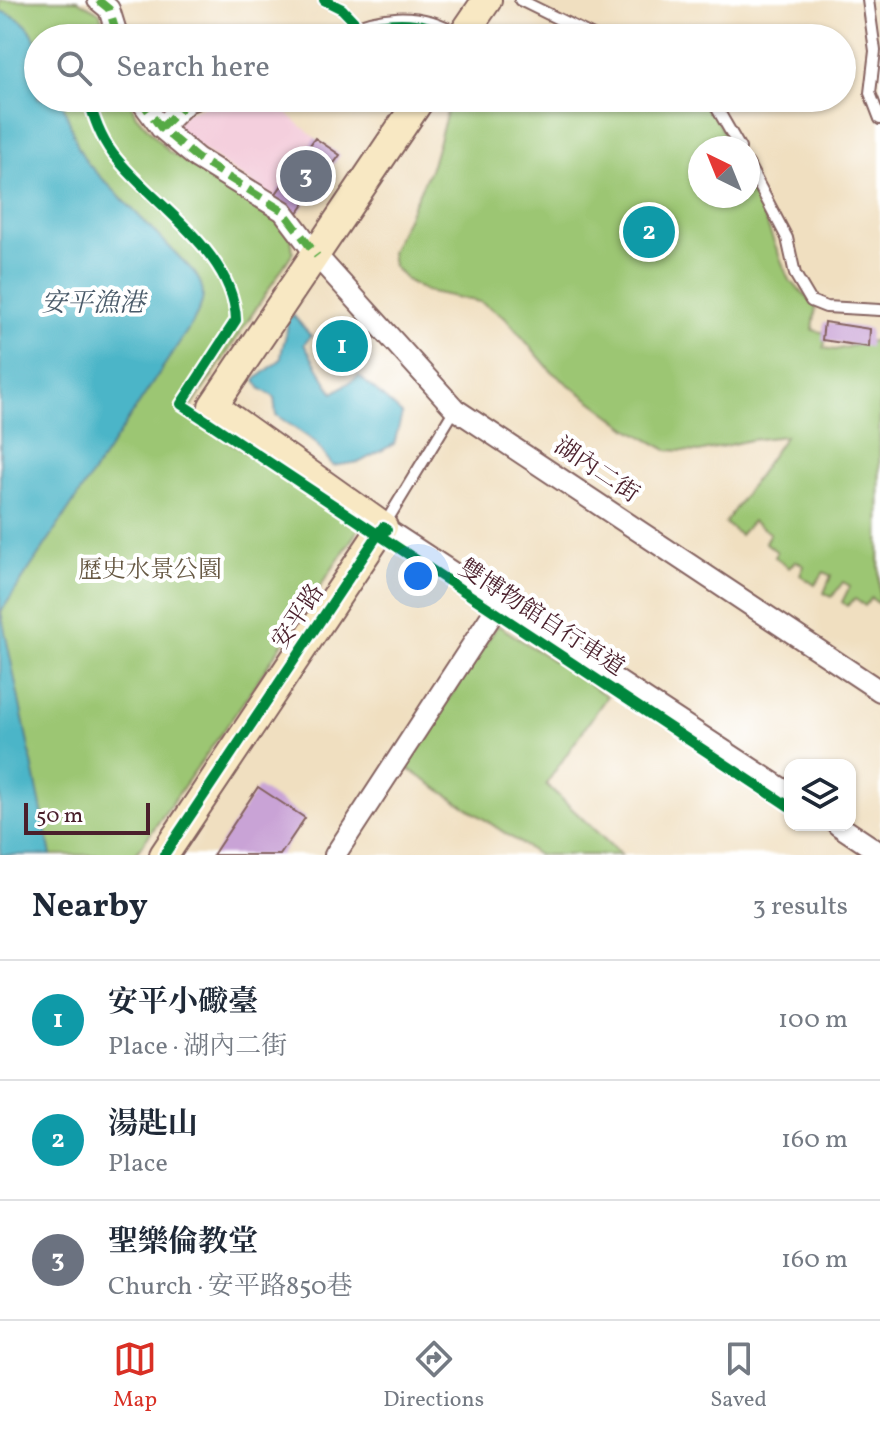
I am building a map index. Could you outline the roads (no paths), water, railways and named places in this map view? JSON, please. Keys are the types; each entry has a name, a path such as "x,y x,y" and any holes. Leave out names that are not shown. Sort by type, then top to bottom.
{"street":[{"path":"471,24 487,0"},
{"path":"108,3 114,24"},
{"path":"377,24 420,24"},
{"name":"湖內二街","path":"149,112 161,128 197,158 283,211 317,256 455,409 880,691"},
{"path":"161,128 177,112"},
{"path":"412,112 213,406 383,527 784,790"},
{"name":"安平路","path":"164,855 383,527"},
{"path":"335,855 499,604"},
{"path":"847,831 880,853"}],"lane":[{"path":"324,0 342,9 356,24"},
{"path":"520,0 569,24"},
{"path":"868,0 875,51 870,93 880,119"},
{"path":"719,112 733,136"},
{"path":"760,187 787,238 795,274 811,301 826,307 880,310"},
{"path":"383,527 455,409"}],"water":[{"name":"安平漁港","path":"0,11 25,24 24,112 66,112 87,163 194,272 203,291 202,302 193,322 1,612 51,855 0,855"},
{"path":"293,315 311,336 304,344 333,393 359,376 402,414 394,444 360,462 333,466 315,442 276,415 274,397 261,389 255,380 281,359 287,321"}],"place":[{"name":"聖樂倫教堂","path":"306,176"},
{"name":"湯匙山","path":"649,232"},
{"name":"安平小礮臺","path":"342,346"}],"park label":[{"name":"歷史水景公園","path":"150,571"}]}
